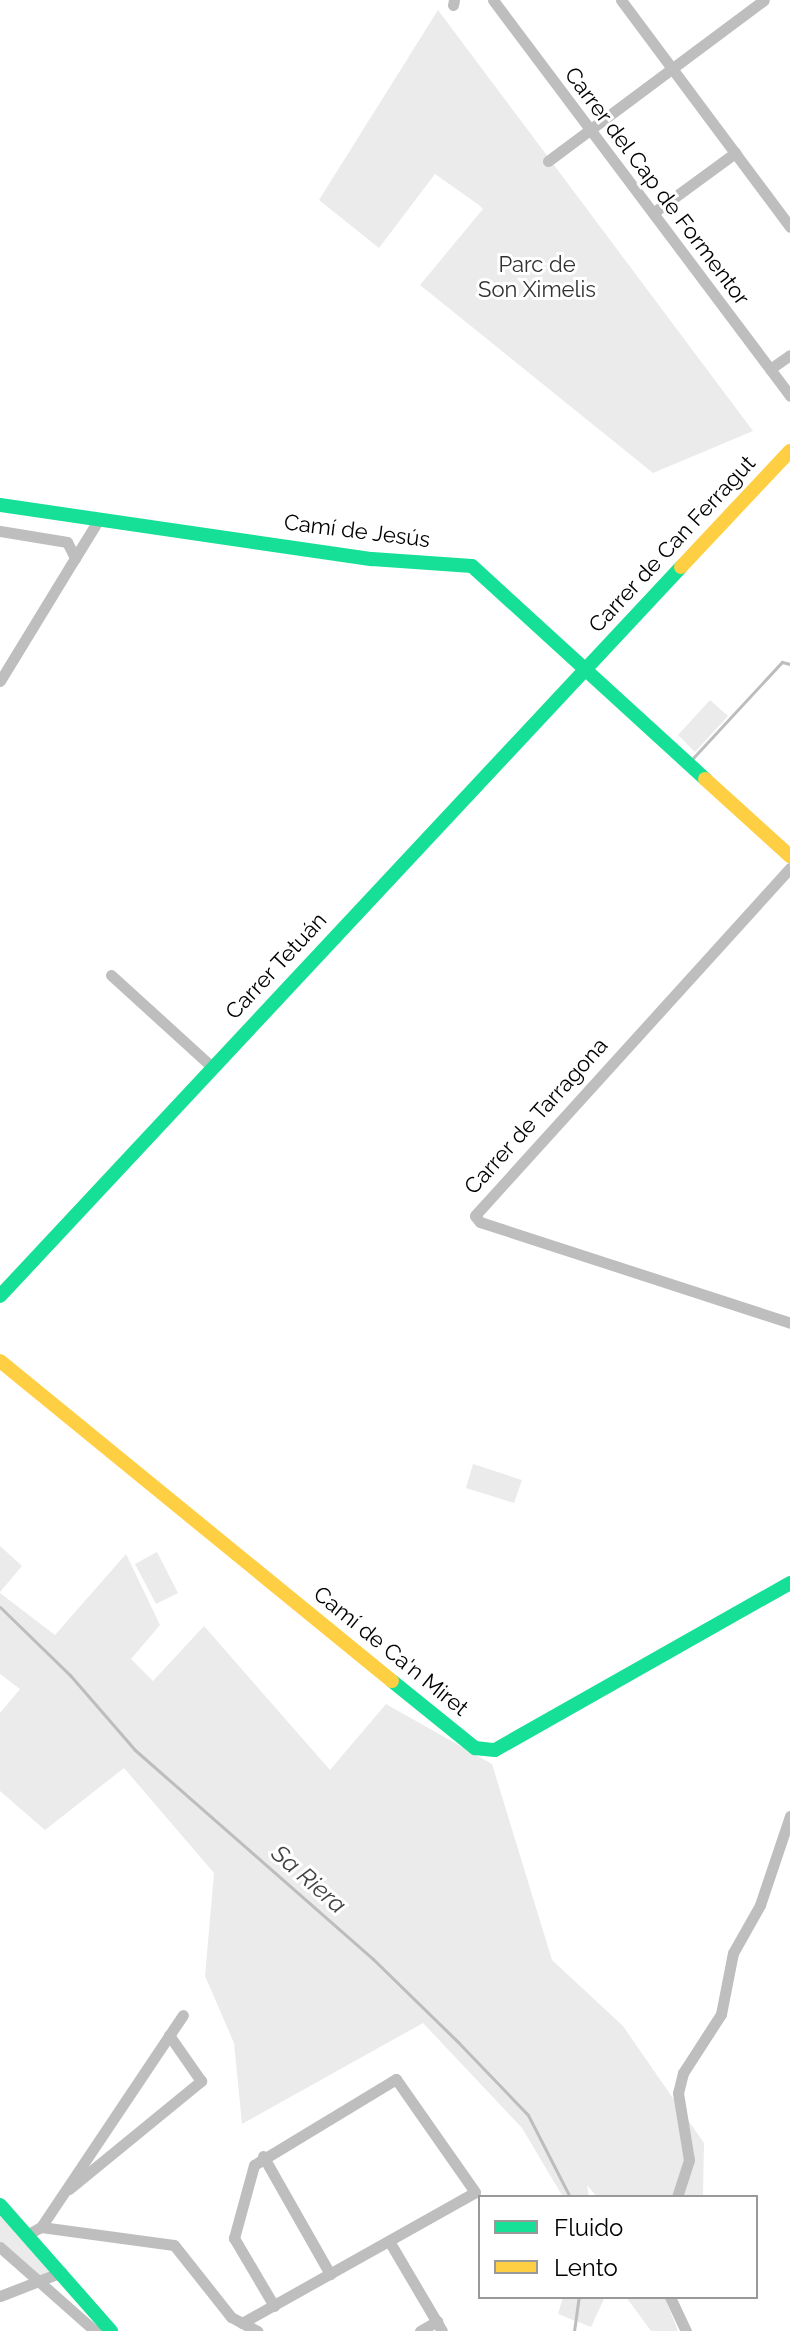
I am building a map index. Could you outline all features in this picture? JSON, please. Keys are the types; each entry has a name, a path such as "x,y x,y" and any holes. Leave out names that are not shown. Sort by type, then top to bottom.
{"street":[{"name":"Carrer del Cap de Formentor","path":"493,0 790,396"},
{"path":"621,0 790,227"},
{"path":"548,161 764,0"},
{"path":"653,213 735,153"},
{"path":"770,369 790,355"},
{"name":"Carrer de Can Ferragut","path":"585,667 790,451"},
{"name":"Camí de Jesús","path":"0,505 372,559 472,566 790,856"},
{"path":"0,681 74,553 99,519"},
{"path":"0,531 74,553"},
{"name":"Carrer Tetuán","path":"0,1296 585,667"},
{"name":"Carrer de Tarragona","path":"790,868 475,1216 480,1222 790,1323"},
{"path":"111,975 212,1067"},
{"name":"Camí de Ca'n Miret","path":"0,1361 475,1748 495,1750 790,1583"},
{"path":"678,2195 689,2160 678,2093 683,2073 721,2014 733,1953 760,1905 790,1816"},
{"path":"35,2230 183,2015"},
{"path":"62,2194 201,2081 169,2035"},
{"path":"242,2323 274,2306 475,2192 396,2079 263,2156 254,2165 234,2238 274,2306"},
{"path":"263,2156 330,2274"},
{"path":"0,2205 35,2230 62,2272 111,2331"},
{"path":"35,2230 174,2245 231,2317 257,2331"},
{"path":"389,2241 439,2326 420,2331"},
{"path":"0,2247 95,2331"},
{"path":"0,2296 62,2272"},
{"path":"671,2299 686,2331"}],"green space":[{"name":"Parc de Son Ximelis","path":"438,10 753,431 653,473 420,285 483,209 479,205 435,174 379,248 319,200"},
{"path":"710,700 728,716 695,752 678,735"},
{"path":"473,1464 522,1480 514,1503 466,1488"},
{"path":"0,1546 22,1566 0,1592"},
{"path":"157,1552 178,1593 156,1604 135,1564"},
{"path":"126,1554 160,1625 131,1659 153,1681 204,1626 330,1770 386,1704 492,1764 552,1960 623,2026 704,2143 703,2195 595,2195 587,2185 589,2195 562,2195 522,2128 423,2023 242,2124 234,2043 205,1976 214,1873 124,1768 45,1830 0,1791 0,1713 20,1689 0,1674 0,1593 55,1635"},
{"path":"0,2214 54,2273 40,2278 0,2244"},
{"path":"562,2299 604,2299 591,2327 558,2314"},
{"path":"627,2299 666,2299 678,2331 651,2331"}],"waterway":[{"path":"693,758 782,662 790,664"},
{"name":"Sa Riera","path":"0,1607 70,1675 135,1750 373,1959 458,2042 528,2115 569,2195"},
{"name":"Sa Riera","path":"574,2331 579,2299"}],"traffic: fast":[{"path":"0,505 372,559 472,566 705,779"},
{"path":"0,1296 681,567"},
{"path":"392,1681 475,1748 495,1750 790,1583"},
{"path":"0,2205 111,2331"}],"traffic: slow":[{"path":"681,567 790,451"},
{"path":"705,779 790,856"},
{"path":"0,1361 392,1681"}]}
